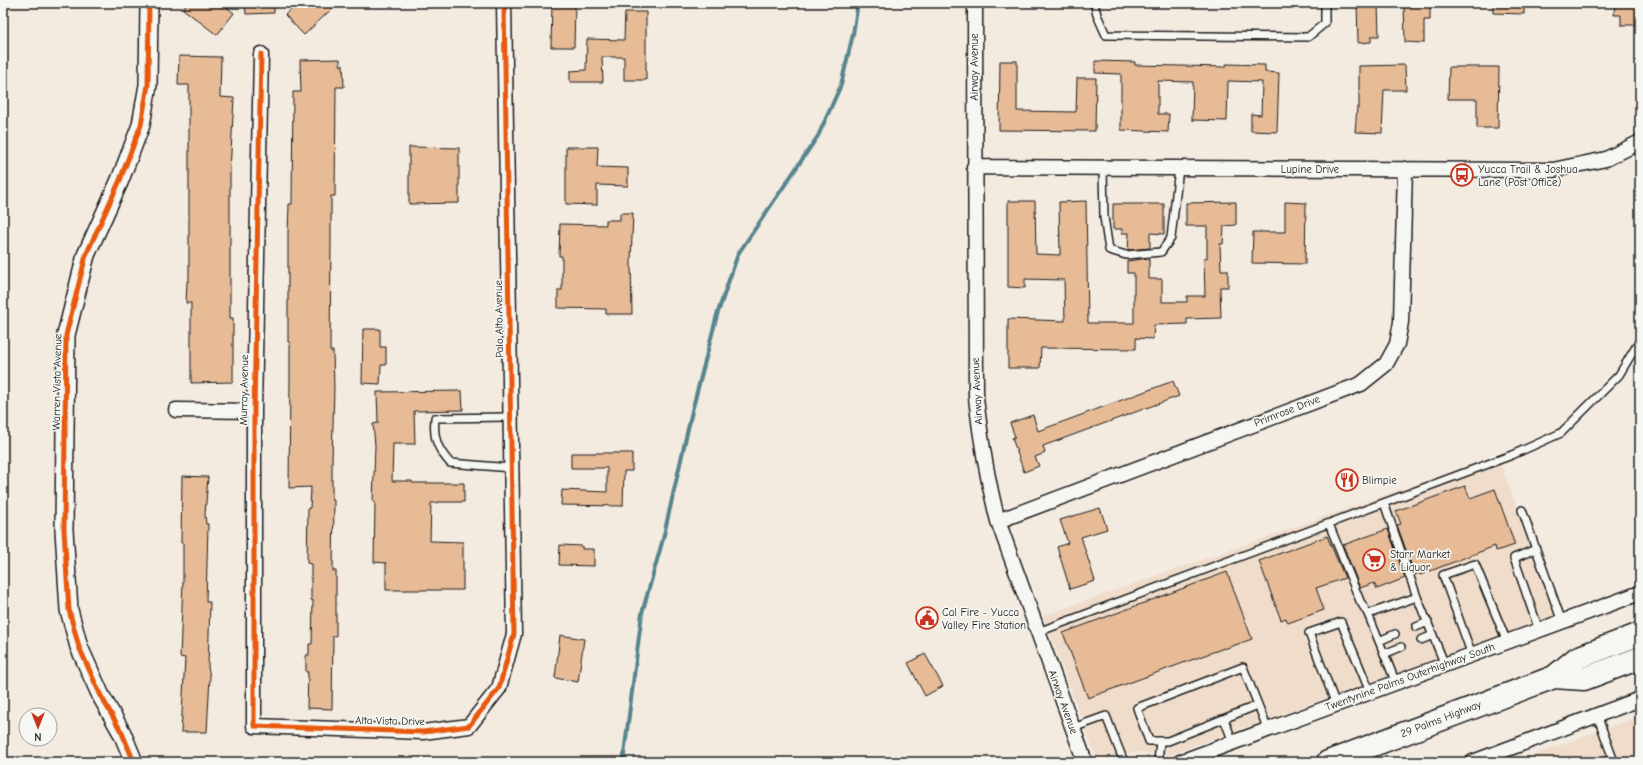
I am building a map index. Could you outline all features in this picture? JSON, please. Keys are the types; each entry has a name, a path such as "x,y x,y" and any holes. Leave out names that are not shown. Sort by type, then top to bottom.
{"main road":[{"name":"29 Palms Highway","path":"1328,762 1554,676 1577,658 1640,634"},
{"name":"29 Palms Highway","path":"1554,676 1584,679 1640,658"}],"street":[{"name":"Warren Vista Avenue","path":"134,762 122,733 101,696 79,647 69,610 64,530 66,335 86,255 120,180 142,125 148,86 149,3"},
{"name":"Palo Alto Avenue","path":"504,3 514,634"},
{"name":"Airway Avenue","path":"975,3 974,167 976,398 981,443 988,482 998,520 1085,762"},
{"name":"Murray Avenue","path":"254,726 254,411 261,54"},
{"name":"Lupine Drive","path":"974,167 1553,170 1606,159 1640,142"},
{"name":"Primrose Drive","path":"998,520 1361,384 1386,364 1397,344 1401,322 1405,170"},
{"path":"176,410 254,411"},
{"name":"Twentynine Palms Outerhighway South","path":"1180,762 1640,592"},
{"name":"Alta Vista Drive","path":"254,726 423,732 469,726 499,688 514,634"},
{"path":"1473,762 1497,758 1597,715 1640,699"}],"lane":[{"path":"1094,3 1097,15 1106,35 1308,37 1325,23 1325,3"},
{"path":"1103,168 1104,217 1109,250 1126,255 1161,252 1171,238 1179,168"},
{"path":"1038,632 1512,455 1561,433 1619,375 1640,340"},
{"path":"510,417 434,418 434,429 437,446 450,463 511,468"},
{"path":"1384,503 1417,597 1444,665"},
{"path":"1522,510 1562,622"},
{"path":"1329,524 1360,602 1368,614 1396,683"},
{"path":"1536,549 1514,558 1539,630"},
{"path":"1472,655 1443,575 1475,564 1507,642"},
{"path":"1368,614 1417,597"},
{"path":"1336,705 1309,633 1341,622 1370,692"},
{"path":"1416,627 1428,622"},
{"path":"1379,641 1395,634"},
{"path":"1421,640 1433,635"},
{"path":"1384,654 1401,648"},
{"path":"1258,705 1168,741 1149,741 1137,708 1243,668 1258,705 1268,730"},
{"path":"1597,715 1613,759 1604,762"},
{"path":"1073,728 1106,716 1124,762"},
{"path":"1224,719 1233,742"},
{"path":"1158,762 1160,741"}],"shaded area":[{"path":"1497,456 1559,614 1172,754 1135,752 1097,760 1043,616"},
{"path":"1640,716 1640,762 1515,762"}],"building":[{"path":"188,3 221,3 234,13 217,35 183,9"},
{"path":"245,3 274,3 274,13 246,14"},
{"path":"298,3 338,3 304,35 285,15"},
{"path":"552,3 575,3 574,47 551,47"},
{"path":"1357,3 1378,3 1379,36 1371,36 1371,42 1358,43"},
{"path":"1404,3 1430,3 1430,20 1424,20 1424,43 1405,42"},
{"path":"1493,3 1524,3 1524,14 1493,13"},
{"path":"1615,3 1640,3 1640,25 1621,25 1621,15 1614,15"},
{"path":"625,12 646,12 646,80 624,80 624,57 602,57 603,82 570,82 570,71 586,70 587,39 624,40"},
{"path":"179,56 221,57 220,97 234,98 230,171 230,318 233,318 233,382 191,383 191,303 186,303 187,281 189,281 189,85 178,85"},
{"path":"340,59 340,65 343,65 344,87 336,87 335,196 331,196 330,351 333,351 334,388 332,461 332,500 334,500 333,571 336,571 336,636 333,636 332,709 307,708 308,672 306,672 306,655 309,655 309,644 312,644 313,600 311,600 311,564 307,563 308,508 310,508 311,487 289,488 290,342 288,342 288,233 289,204 292,204 293,92 301,92 300,60"},
{"path":"1000,61 1017,61 1017,111 1076,112 1077,78 1096,78 1095,131 999,130"},
{"path":"1095,61 1135,62 1135,65 1226,67 1226,64 1265,65 1265,72 1279,73 1277,132 1251,131 1251,114 1261,115 1262,82 1228,81 1227,121 1192,120 1193,82 1158,81 1158,114 1169,114 1168,132 1121,130 1121,74 1095,73"},
{"path":"1405,65 1406,90 1384,90 1382,133 1355,132 1357,107 1359,108 1359,66"},
{"path":"1449,67 1499,67 1498,128 1477,128 1477,99 1448,99"},
{"path":"409,147 459,148 459,203 409,204"},
{"path":"566,147 598,147 597,167 628,168 628,186 597,185 597,205 566,204"},
{"path":"1008,201 1035,201 1036,254 1060,255 1059,202 1086,201 1088,323 1134,323 1134,273 1127,273 1127,261 1149,258 1149,279 1162,279 1162,302 1187,302 1187,296 1205,296 1204,258 1207,258 1207,226 1186,226 1186,203 1236,202 1236,225 1224,226 1223,244 1220,244 1221,270 1228,270 1228,287 1220,287 1221,318 1187,319 1187,324 1154,325 1153,339 1136,338 1136,349 1041,348 1040,368 1008,368 1008,319 1065,321 1064,280 1025,279 1025,288 1008,287"},
{"path":"1285,202 1306,203 1305,264 1252,263 1253,232 1285,232"},
{"path":"1113,204 1164,204 1164,234 1150,233 1150,248 1128,250 1129,233 1122,233 1122,229 1113,229"},
{"path":"620,213 633,213 631,260 632,314 606,314 606,309 558,308 558,290 562,290 562,256 559,256 560,224 606,225 606,220 620,220"},
{"path":"363,329 380,329 380,347 386,347 386,365 381,365 380,384 362,383"},
{"path":"1173,381 1179,396 1043,446 1045,453 1035,457 1039,466 1024,472 1012,438 1015,437 1010,423 1033,415 1038,431"},
{"path":"462,391 463,410 414,411 415,444 393,444 392,481 412,481 412,483 464,483 464,502 431,503 430,541 463,542 463,590 386,590 386,563 374,562 375,502 373,502 375,445 373,424 378,423 377,392"},
{"path":"571,453 632,453 632,471 624,471 623,506 561,505 562,490 607,492 607,468 571,468"},
{"path":"182,476 208,477 205,515 206,524 208,524 206,602 210,602 208,667 210,677 207,732 181,732 185,658 180,657 183,581 183,543 181,543"},
{"path":"1465,486 1470,498 1495,489 1515,545 1496,551 1495,546 1420,575 1419,573 1415,575 1397,525 1401,524 1396,511"},
{"path":"1100,508 1107,529 1081,537 1095,581 1070,589 1057,547 1068,543 1060,520"},
{"path":"1388,529 1405,578 1377,589 1374,583 1360,588 1343,545"},
{"path":"1327,536 1345,578 1316,588 1324,610 1288,623 1286,618 1281,620 1259,561"},
{"path":"560,545 582,546 582,549 594,549 594,566 559,565"},
{"path":"1227,572 1252,639 1088,698 1063,633"},
{"path":"560,635 584,639 578,682 555,678"},
{"path":"925,654 943,686 925,696 908,663"}],"waterway":[{"path":"623,762 642,613 663,539 692,411 717,315 738,254 818,136 841,85 853,34 858,3"}],"cycle path":[{"path":"134,762 122,733 101,696 79,647 69,610 64,530 66,335 86,255 120,180 141,125 148,85 149,3"},
{"path":"261,54 254,411 254,726 423,732 469,726 499,688 514,634 504,3"}],"place":[{"name":"Yucca Trail & Joshua Lane (Post Office)","path":"1462,175"},
{"name":"Blimpie","path":"1347,480"},
{"name":"Starr Market & Liquor","path":"1374,560"},
{"name":"Cal Fire - Yucca Valley Fire Station","path":"927,618"}]}
